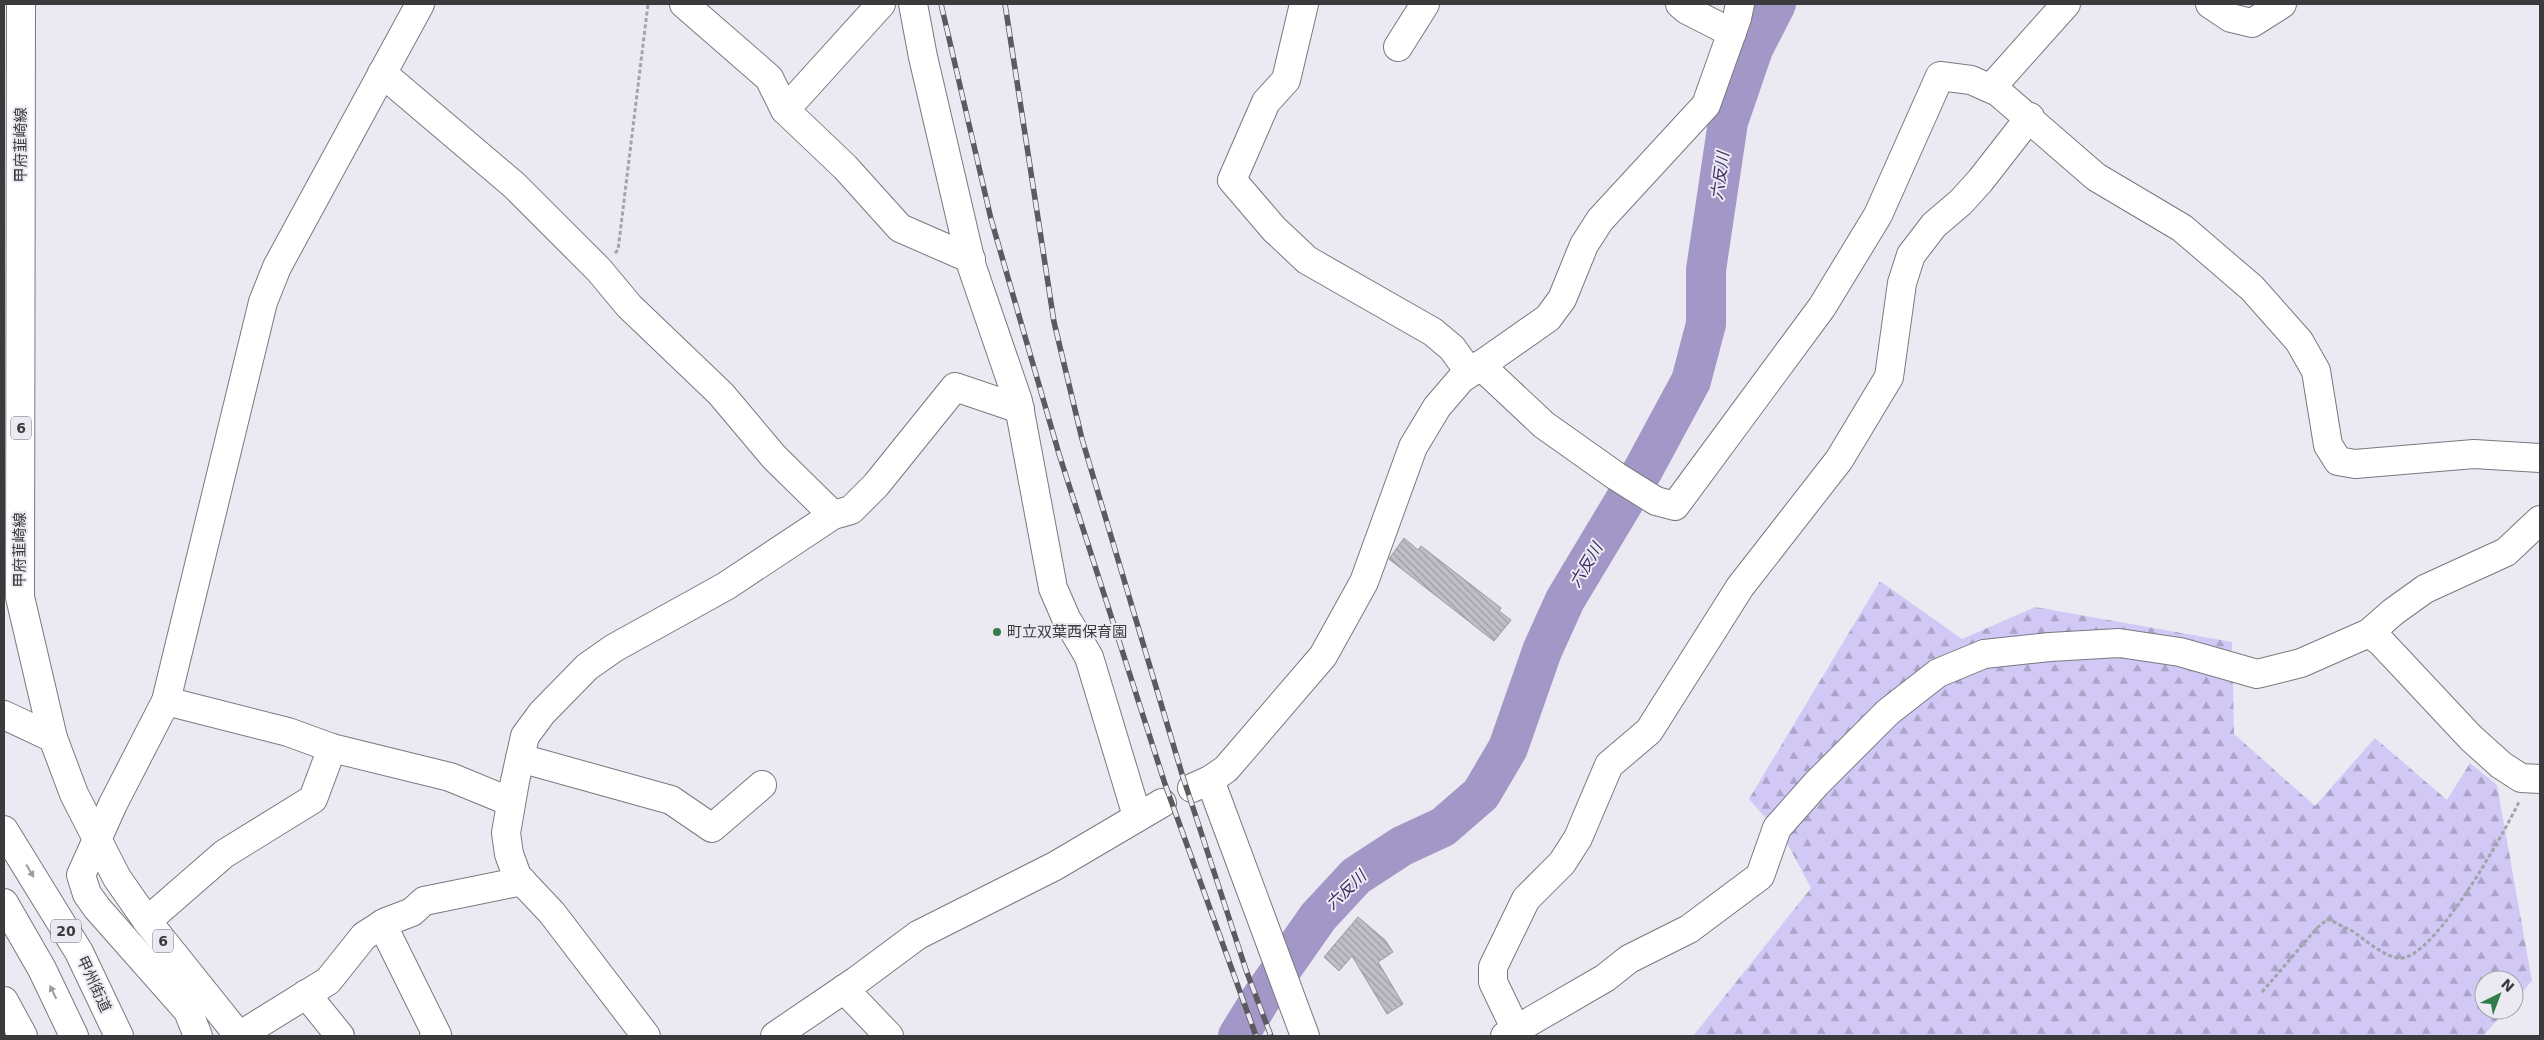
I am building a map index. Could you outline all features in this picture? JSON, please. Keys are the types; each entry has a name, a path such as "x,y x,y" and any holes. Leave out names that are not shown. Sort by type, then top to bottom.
{"main road":[{"name":"甲府韮崎線","path":"21,4 20,597 53,738 74,794 117,878 147,920 239,1036"},
{"path":"198,1036 188,1011 97,908 87,894 82,875 166,701 263,302 277,267 420,4"},
{"path":"684,4 769,78 785,110 845,166 900,228 971,259"},
{"path":"785,110 881,4"},
{"path":"913,4 923,57 971,259 1020,409 1053,588 1066,618 1089,657 1138,816"},
{"path":"1304,4 1286,80 1266,102 1232,180 1274,229 1307,260 1432,332 1544,425 1616,476 1656,500 1675,506 1822,307 1878,215 1940,76 1971,80 1991,88 2030,118 2096,177 2182,228 2252,288 2299,341 2316,371 2328,445 2338,461 2355,464 2474,454 2540,458"},
{"path":"1398,47 1424,4"},
{"path":"1680,4 1687,10 1732,33"},
{"path":"1302,1027 1269,940 1201,784 1226,768 1323,656 1364,582 1413,447 1437,407 1461,380 1548,318 1562,298 1584,245 1600,220 1706,105 1732,33 1740,4"},
{"path":"1991,88 2066,4"},
{"path":"2210,4 2231,18 2252,23 2282,4"},
{"path":"382,73 514,185 599,270 630,306 721,394 774,457 834,515"},
{"path":"2030,118 1980,181 1961,202 1934,225 1911,255 1902,283 1889,377 1839,460 1740,588 1649,731 1609,765 1578,838 1562,863 1526,899 1493,967 1493,982 1510,1032 1604,978 1628,959 1689,929 1760,876 1777,828 1816,784 1888,712 1938,673 1984,654 2050,646 2118,642 2180,652 2257,674 2301,663 2369,633 2393,612 2425,589 2506,552 2540,520"},
{"path":"646,1036 558,921 522,881 508,854 506,833 525,736 542,713 587,667 614,648 726,586 834,515 850,510 876,485 955,387 1020,409"},
{"path":"2369,633 2381,642 2471,738 2501,765 2521,778 2536,779"},
{"path":"166,701 288,732 332,748 450,777 511,802"},
{"path":"4,715 53,738"},
{"path":"147,920 224,854 313,798 332,748"},
{"path":"520,758 671,800 712,828 762,785"},
{"path":"775,1036 844,990 918,935 1055,866 1162,803"},
{"name":"甲州街道","path":"4,830 79,952 119,1036"},
{"path":"239,1036 328,981 364,936 382,924 412,912 424,901 522,881"},
{"name":"20","path":"4,903 42,969 74,1036"},
{"path":"382,924 436,1034 434,1036"},
{"path":"844,990 889,1036"},
{"path":"306,994 340,1036"},
{"path":"4,1001 23,1036"}],"path":[{"path":"599,270 618,250 648,4"},
{"path":"2262,992 2317,928 2328,919 2351,931 2383,952 2400,958 2417,953 2434,937 2486,864 2536,779"}],"green space":[{"path":"1880,581 1962,639 2035,607 2232,642 2234,734 2315,806 2375,738 2447,800 2470,763 2497,785 2532,981 2524,990 2524,970 2474,970 2474,1020 2497,1020 2483,1036 1693,1036 1811,888 1786,841 1749,799"}],"building":[{"path":"1404,538 1418,550 1421,546 1501,608 1499,611 1511,620 1494,641 1389,559"},
{"path":"1358,917 1385,940 1393,952 1378,962 1403,1004 1387,1014 1352,956 1339,971 1324,957"}],"waterway":[{"name":"六反川","path":"1238,1036 1262,997 1318,917 1356,876 1402,846 1443,827 1481,794 1508,748 1542,651 1565,600 1643,470 1691,381 1706,324 1706,270 1728,122 1753,49 1776,4"}],"railway":[{"path":"941,4 991,219 1059,454 1165,784 1256,1036"},
{"path":"1005,4 1054,322 1082,439 1182,774 1246,970 1271,1036"}],"place":[{"name":"町立双葉西保育園","path":"997,632"}]}
